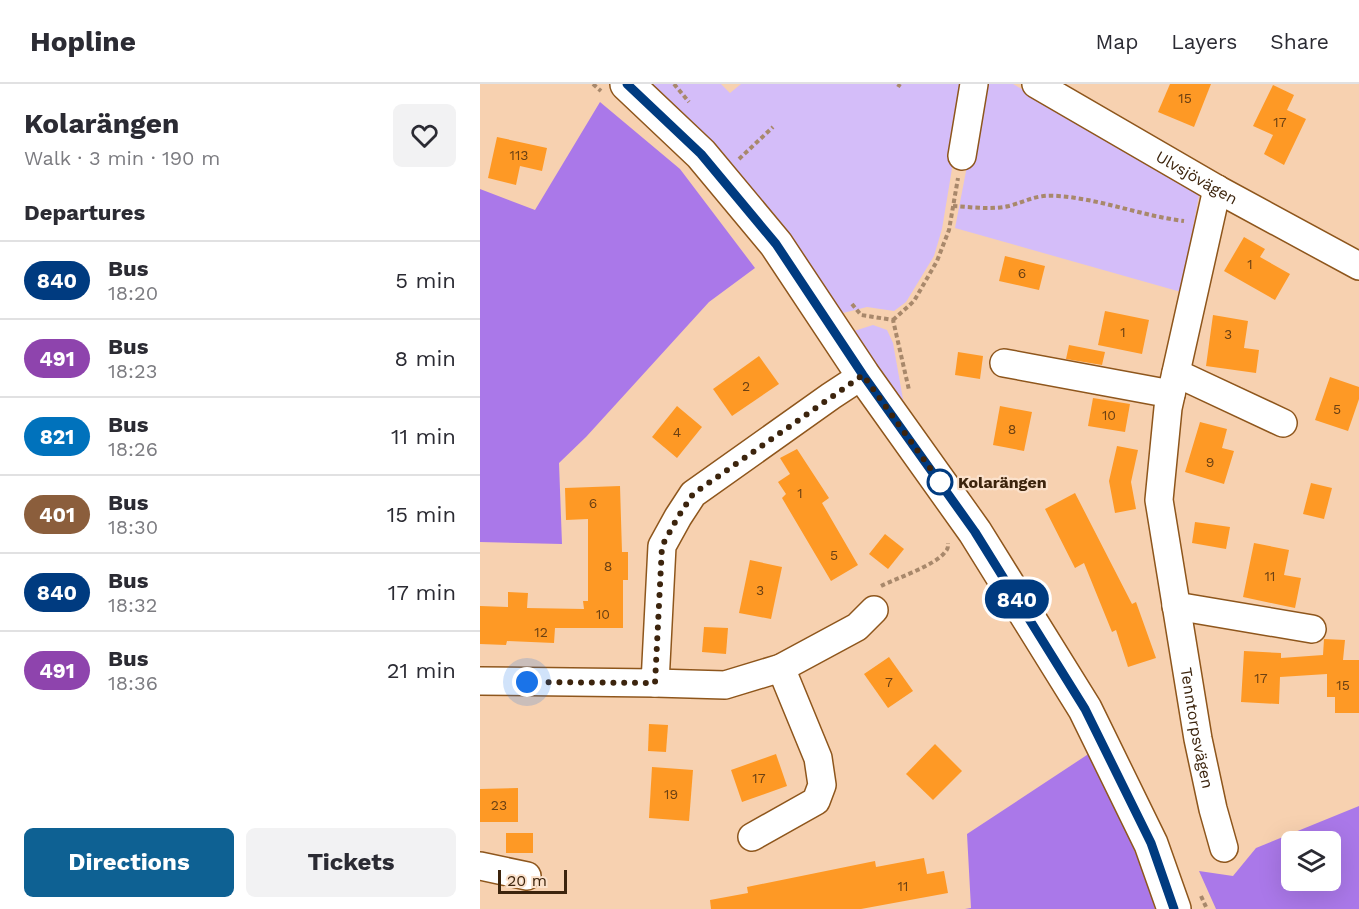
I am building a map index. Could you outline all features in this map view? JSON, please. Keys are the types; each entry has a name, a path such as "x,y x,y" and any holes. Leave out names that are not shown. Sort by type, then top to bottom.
{"main road":[{"path":"627,84 701,154 776,244 863,375 975,532 1085,709 1151,843 1174,909"}],"street":[{"path":"962,156 974,84"},
{"name":"Ulvsjövägen","path":"1036,84 1216,189 1359,266"},
{"name":"Tenntorpsvägen","path":"1216,189 1168,408 1159,500 1198,739 1224,848"},
{"path":"1004,363 1174,383 1283,423"},
{"path":"655,683 662,546 693,494 863,375"},
{"path":"1176,606 1312,628"},
{"path":"480,681 725,685 781,668 856,627 874,610"},
{"path":"752,837 816,801 822,785 818,758 781,668"},
{"path":"480,866 527,876"}],"path":[{"path":"739,159 773,127"},
{"path":"892,320 914,301 937,261 949,230 962,156"},
{"path":"953,206 994,208 1039,196 1057,195 1181,221 1209,224"},
{"path":"874,610 882,586 933,562 948,549 949,539"}],"shaded area":[{"path":"645,84 721,84 730,93 741,84 966,84 942,229 934,256 906,302 894,311 867,307 843,313 722,153"},
{"path":"983,84 1013,84 1200,190 1181,292 955,228"},
{"path":"600,102 680,169 755,268 709,302 586,437 559,463 562,544 480,542 480,189 535,210"},
{"path":"873,325 887,330 893,343 904,405 854,331"},
{"path":"1093,751 1147,881 1155,909 965,909 971,908 967,834"},
{"path":"1359,806 1359,909 1216,909 1199,871 1233,876 1256,848 1281,838 1281,891 1341,891 1341,831 1298,831"}],"building":[{"path":"1170,84 1211,84 1194,127 1158,112"},
{"path":"1273,85 1294,95 1287,110 1306,119 1284,165 1264,154 1273,135 1253,126"},
{"path":"497,137 547,148 542,171 520,166 516,185 488,178"},
{"path":"1244,237 1265,249 1260,257 1290,274 1275,300 1224,271"},
{"path":"1005,256 1045,266 1039,290 999,281"},
{"path":"1105,311 1149,320 1142,354 1098,345"},
{"path":"1213,315 1248,321 1244,348 1259,350 1256,373 1206,366"},
{"path":"1069,345 1105,352 1102,365 1066,359"},
{"path":"958,352 983,356 980,379 955,375"},
{"path":"759,356 779,384 732,416 713,389"},
{"path":"1330,377 1359,387 1359,399 1348,431 1315,420"},
{"path":"1093,398 1130,404 1125,432 1088,426"},
{"path":"677,406 702,427 677,458 652,437"},
{"path":"1000,406 1032,412 1024,451 993,445"},
{"path":"1200,422 1227,429 1222,448 1234,451 1224,484 1185,472"},
{"path":"1117,446 1138,450 1131,482 1136,509 1115,513 1109,481"},
{"path":"797,449 829,498 822,503 858,565 831,581 782,498 786,494 778,482 790,474 780,458"},
{"path":"1311,483 1332,488 1324,519 1303,514"},
{"path":"620,486 622,552 628,552 628,580 623,580 623,628 555,628 554,643 507,641 506,645 480,644 480,606 508,607 508,592 528,593 527,608 584,609 583,601 588,601 588,519 566,520 565,488"},
{"path":"1075,493 1132,604 1136,602 1156,658 1128,667 1116,630 1112,632 1084,563 1075,568 1045,509"},
{"path":"1195,522 1230,527 1226,549 1192,543"},
{"path":"885,534 904,549 888,569 869,554"},
{"path":"1254,543 1289,550 1284,575 1301,578 1295,608 1243,597"},
{"path":"750,560 782,567 771,619 739,613"},
{"path":"704,627 728,628 726,654 702,652"},
{"path":"1324,639 1345,640 1343,660 1359,660 1359,713 1335,713 1335,697 1327,697 1327,674 1280,677 1279,704 1241,702 1244,651 1281,653 1281,658 1323,655"},
{"path":"889,657 913,691 888,708 864,674"},
{"path":"649,724 668,725 666,752 648,751"},
{"path":"935,744 962,771 933,800 906,774"},
{"path":"776,754 787,786 742,802 731,770"},
{"path":"652,767 693,770 689,821 649,818"},
{"path":"518,788 518,822 480,822 480,789"},
{"path":"506,833 533,833 533,853 506,853"},
{"path":"924,858 927,874 944,871 948,893 861,909 711,909 710,900 748,893 747,887 875,861 876,867"}],"bus line":[{"name":"840","path":"627,84 701,154 776,244 863,375 975,532 1085,709 1151,843 1174,909"}],"place":[{"name":"Kolarängen","path":"940,482"}],"route":[{"path":"527,682 655,683 662,546 693,494 863,375 940,482"}]}
